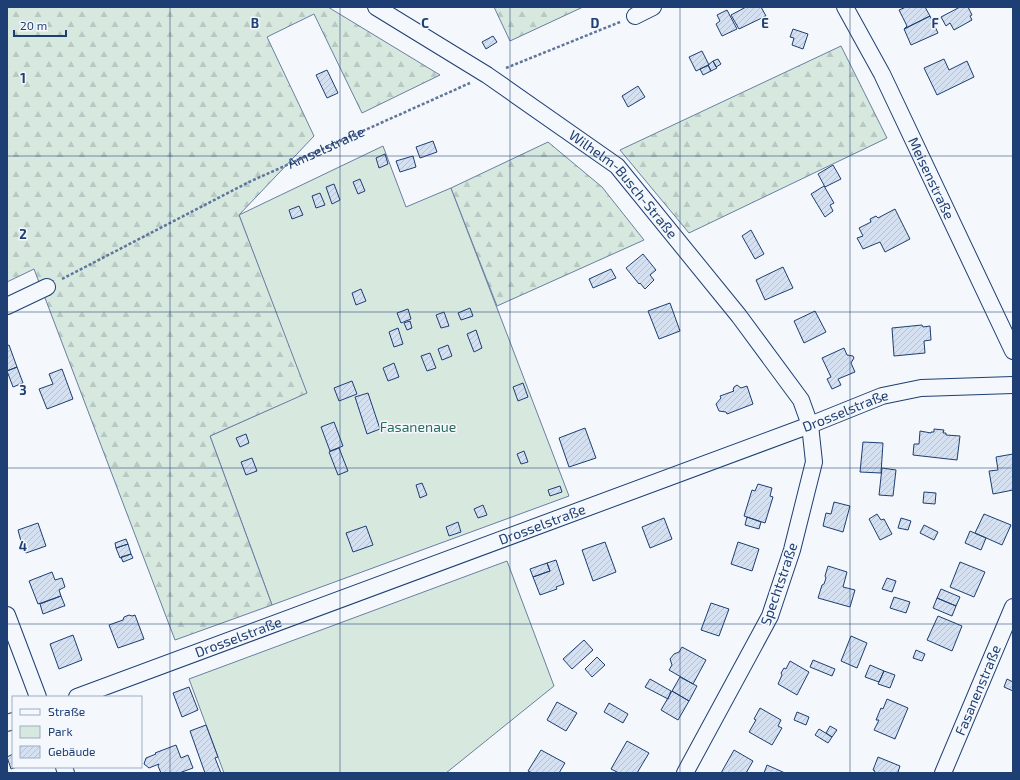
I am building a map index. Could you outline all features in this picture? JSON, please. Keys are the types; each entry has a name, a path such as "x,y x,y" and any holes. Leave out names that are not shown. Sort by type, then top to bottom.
{"street":[{"name":"Wilhelm-Busch-Straße","path":"376,7 487,75 617,166 744,322 801,400 810,425"},
{"path":"635,16 653,7"},
{"name":"Meisenstraße","path":"845,7 882,74 1013,352"},
{"path":"7,306 47,286"},
{"name":"Drosselstraße","path":"80,696 810,425 882,396 921,388 1013,385"},
{"name":"Spechtstraße","path":"685,773 770,616 792,550 814,462 810,425"},
{"name":"Fasanenstraße","path":"943,773 1013,607"},
{"path":"7,615 38,696"}],"path":[{"name":"Amselstraße","path":"47,286 249,182 487,75 635,16"}],"green space":[{"path":"7,7 328,7 440,75 362,113 314,14 267,37 314,136 239,215 307,393 210,436 272,605 175,640 34,269 7,282"},
{"path":"494,7 583,7 510,41"},
{"path":"841,46 887,138 689,233 620,150"},
{"path":"548,142 602,187 644,240 497,306 451,188"},
{"name":"Fasanenaue","path":"383,146 406,207 451,188 569,496 272,605 210,436 306,393 239,215"},
{"path":"507,561 554,686 446,773 224,773 189,679"}],"building":[{"path":"746,7 761,7 766,16 739,29 731,15"},
{"path":"906,7 925,7 930,16 904,29 907,26 899,10"},
{"path":"960,7 968,7 972,15 970,16 972,20 954,30 950,23 946,26 941,17"},
{"path":"727,10 737,29 722,36 716,24 720,21 717,15"},
{"path":"930,16 938,33 911,45 904,29"},
{"path":"793,29 808,34 803,49 792,45 794,38 790,37"},
{"path":"493,36 497,42 486,49 482,42"},
{"path":"702,51 709,65 696,71 689,57"},
{"path":"718,59 721,64 716,67 713,61"},
{"path":"944,59 949,70 967,61 974,77 937,95 924,68"},
{"path":"713,61 717,68 711,71 708,65"},
{"path":"708,65 711,71 703,75 700,69"},
{"path":"327,70 338,93 327,98 316,75"},
{"path":"638,86 645,97 628,107 622,96"},
{"path":"433,141 437,152 420,158 416,147"},
{"path":"385,154 388,164 379,168 376,158"},
{"path":"413,156 416,167 400,172 396,161"},
{"path":"833,165 841,179 825,187 818,174"},
{"path":"360,179 365,191 358,194 353,182"},
{"path":"334,184 340,200 332,204 326,187"},
{"path":"824,186 834,203 830,205 833,211 825,217 811,194"},
{"path":"320,193 325,205 316,208 312,196"},
{"path":"299,206 303,215 292,219 289,210"},
{"path":"895,209 910,239 885,252 880,242 863,249 857,238 863,236 859,228 871,222 870,219 876,216 878,218"},
{"path":"751,230 764,254 755,259 742,236"},
{"path":"643,254 656,270 650,275 654,280 645,289 626,268"},
{"path":"783,267 793,288 765,300 756,280"},
{"path":"611,269 616,278 593,288 589,279"},
{"path":"361,289 366,301 356,305 352,293"},
{"path":"670,303 680,331 659,339 648,311"},
{"path":"470,308 473,316 461,320 458,313"},
{"path":"408,309 411,319 401,323 397,313"},
{"path":"815,311 826,332 804,343 794,321"},
{"path":"444,312 449,326 441,328 436,315"},
{"path":"410,321 412,328 407,330 404,323"},
{"path":"922,325 923,327 930,326 931,340 924,341 925,353 894,356 892,328"},
{"path":"398,328 403,344 394,347 389,332"},
{"path":"476,330 482,348 474,352 467,334"},
{"path":"9,345 17,367 7,371 7,346"},
{"path":"448,345 452,356 442,360 438,349"},
{"path":"844,348 847,355 853,356 854,358 851,363 855,372 838,379 841,385 832,389 827,379 831,377 822,358"},
{"path":"430,353 436,368 427,371 421,356"},
{"path":"394,363 399,377 388,381 383,368"},
{"path":"17,367 23,383 13,387 7,371"},
{"path":"62,369 73,399 47,409 39,389 53,384 49,374"},
{"path":"352,381 357,394 339,401 334,388"},
{"path":"523,383 528,397 518,401 513,387"},
{"path":"737,385 741,388 747,386 753,404 727,414 726,412 719,411 716,404 721,398 720,396 734,391 734,387"},
{"path":"368,393 380,429 367,434 355,397"},
{"path":"334,422 343,446 330,451 321,427"},
{"path":"585,428 596,458 569,467 559,438"},
{"path":"934,429 944,430 943,433 946,433 946,435 960,436 957,460 913,455 914,444 919,444 920,431 931,433 934,432"},
{"path":"246,434 249,443 240,447 236,438"},
{"path":"863,442 883,443 881,473 860,472"},
{"path":"339,448 348,471 338,475 329,452"},
{"path":"524,451 528,462 521,464 517,454"},
{"path":"1013,454 1013,490 993,494 989,471 998,470 996,457"},
{"path":"252,458 257,471 246,475 241,462"},
{"path":"882,468 896,470 893,496 879,495"},
{"path":"422,483 427,495 420,498 416,485"},
{"path":"758,484 772,488 770,496 773,497 765,523 744,516 752,490 755,491"},
{"path":"560,486 562,492 550,496 548,490"},
{"path":"924,492 936,493 935,504 923,503"},
{"path":"834,502 850,506 843,532 823,526 826,513 831,514"},
{"path":"483,505 487,515 478,518 474,509"},
{"path":"877,514 881,520 884,519 892,534 880,540 869,519"},
{"path":"984,514 1011,525 1002,545 975,533"},
{"path":"747,517 761,522 759,529 745,525"},
{"path":"664,518 672,539 650,548 642,527"},
{"path":"901,518 911,521 908,530 898,528"},
{"path":"458,522 461,532 449,536 446,527"},
{"path":"38,523 46,546 26,553 18,530"},
{"path":"924,525 938,532 934,540 920,533"},
{"path":"366,526 373,545 353,552 346,533"},
{"path":"970,531 986,538 981,550 965,543"},
{"path":"126,539 128,544 116,548 115,543"},
{"path":"605,542 616,572 593,581 582,550"},
{"path":"738,542 759,549 752,571 731,564"},
{"path":"128,544 131,554 120,558 116,548"},
{"path":"131,554 133,558 123,562 121,557"},
{"path":"556,560 564,584 556,587 557,589 540,595 533,577 550,571 547,563"},
{"path":"960,562 985,572 974,597 950,587"},
{"path":"547,563 550,571 533,577 530,569"},
{"path":"828,566 847,572 843,587 855,590 850,607 818,598 826,578 825,576"},
{"path":"52,572 55,580 62,578 65,587 59,590 61,596 38,604 29,581"},
{"path":"887,578 896,581 892,592 882,589"},
{"path":"941,589 960,597 956,606 937,598"},
{"path":"61,596 65,606 43,614 40,604"},
{"path":"894,597 910,602 906,613 890,608"},
{"path":"937,598 956,606 952,616 933,608"},
{"path":"711,603 729,609 719,636 701,630"},
{"path":"135,615 144,639 118,648 109,625 123,620 124,617"},
{"path":"938,616 962,626 952,651 927,640"},
{"path":"73,635 82,660 59,669 50,644"},
{"path":"851,636 867,643 857,668 841,661"},
{"path":"584,640 593,650 572,669 563,659"},
{"path":"682,647 706,660 693,684 669,670 672,665 670,659 674,654 679,652"},
{"path":"916,650 925,654 922,661 913,658"},
{"path":"597,657 605,665 592,677 585,669"},
{"path":"813,660 835,669 832,676 810,667"},
{"path":"790,661 809,672 797,695 778,684 782,675 781,673 784,668 786,669"},
{"path":"870,665 884,671 879,682 865,677"},
{"path":"884,671 895,675 890,688 878,684"},
{"path":"680,677 697,686 689,701 672,691"},
{"path":"650,679 671,691 668,699 645,687"},
{"path":"1007,679 1013,682 1013,691 1004,687"},
{"path":"189,687 198,710 182,717 173,693"},
{"path":"672,691 689,701 678,720 661,710"},
{"path":"887,699 908,708 895,739 874,730 879,720 876,720 881,708 883,709"},
{"path":"557,702 577,713 566,731 547,720"},
{"path":"609,703 628,714 623,723 604,712"},
{"path":"760,708 781,720 778,726 782,728 772,745 749,732 756,720 754,719"},
{"path":"797,712 809,717 806,725 794,720"},
{"path":"206,725 218,757 215,758 221,773 205,773 190,731"},
{"path":"830,726 837,730 832,737 826,733"},
{"path":"819,729 832,737 828,743 815,735"},
{"path":"627,741 649,753 637,773 619,773 611,769"},
{"path":"176,745 181,758 188,755 193,768 179,773 161,773 158,766 159,764 149,768 144,764 146,758"},
{"path":"541,750 565,763 559,773 532,773 528,771"},
{"path":"734,750 753,761 746,773 721,773"},
{"path":"12,754 12,768 14,768 11,769 7,757"},
{"path":"878,757 900,766 898,772 900,773 874,773 875,771 873,770"},
{"path":"767,765 785,773 764,773"}]}
